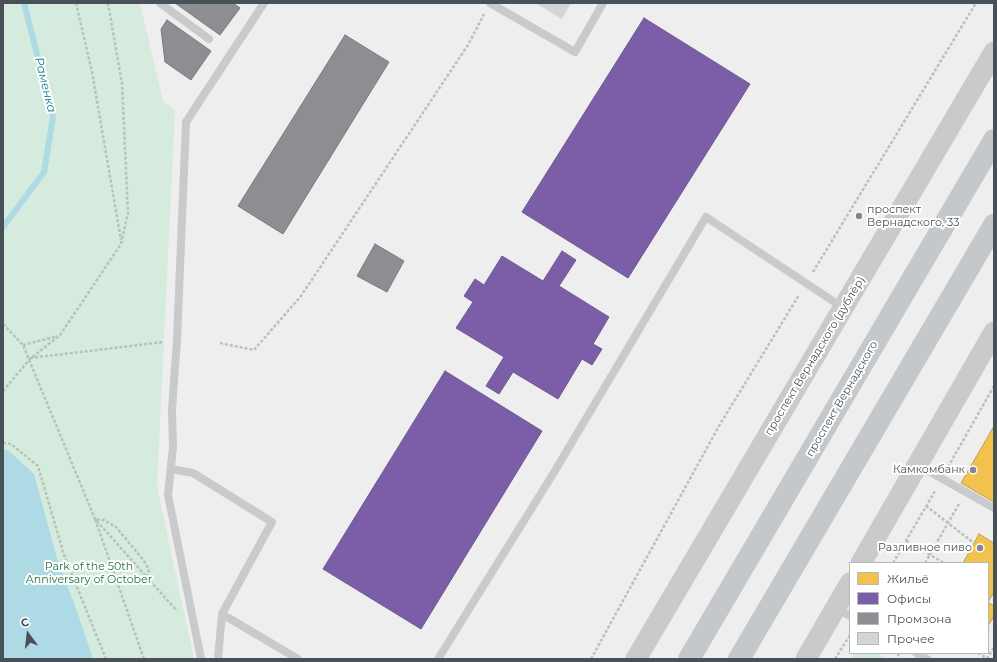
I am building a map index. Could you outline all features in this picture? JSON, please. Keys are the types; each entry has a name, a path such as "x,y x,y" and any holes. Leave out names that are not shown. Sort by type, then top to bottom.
{"main road":[{"name":"проспект Вернадского","path":"689,659 994,140"},
{"path":"739,659 994,225"}],"street":[{"name":"проспект Вернадского (дублёр)","path":"636,659 994,52"},
{"path":"862,562 994,332"},
{"path":"806,659 843,612 849,587"}],"lane":[{"path":"160,3 209,39"},
{"path":"201,659 168,495 173,447 172,409 177,340 186,122 264,3"},
{"path":"488,6 575,52 603,3"},
{"path":"438,659 553,474 706,217 843,307"},
{"path":"917,465 994,508"},
{"path":"171,469 193,473 272,522 222,614 218,659"},
{"path":"222,614 298,659"},
{"path":"918,654 927,659"}],"path":[{"path":"76,3 92,72 121,244"},
{"path":"3,391 30,358 60,335 121,244 128,212 122,84 108,3"},
{"path":"591,659 719,426 976,3"},
{"path":"220,342 254,350 301,296 468,45 488,6"},
{"path":"3,324 23,345 30,358 95,519 144,659"},
{"path":"23,345 60,335"},
{"path":"30,358 177,340"},
{"path":"3,443 11,444 38,466 64,555 106,659"},
{"path":"926,562 966,492"},
{"path":"926,506 974,544"},
{"path":"95,519 195,630"},
{"path":"95,519 104,520 116,526 144,561 148,570 147,577"},
{"path":"906,541 942,562"},
{"path":"835,659 849,637"},
{"path":"988,659 994,647"}],"green space":[{"name":"Park of the 50th Anniversary of October","path":"3,3 140,3 163,101 175,110 157,486 194,659 3,659"},
{"path":"854,654 878,654 886,659 850,659"}],"water":[{"path":"3,449 9,451 34,474 57,558 93,659 3,659"}],"building: Жильё":[{"path":"994,426 994,502 961,483"},
{"path":"979,534 994,543 994,592 989,600 989,562 964,562"},
{"path":"989,603 994,606 994,616 989,624"}],"building: Офисы":[{"path":"644,18 750,84 628,278 522,212"},
{"path":"562,251 576,260 559,286 609,317 593,344 602,349 592,365 582,359 558,399 513,372 499,394 486,386 504,357 456,328 473,302 464,296 475,279 484,285 502,256 543,281"},
{"path":"445,371 542,431 421,629 323,569"}],"building: Промзона":[{"path":"175,3 233,3 240,8 220,35"},
{"path":"167,20 211,51 191,80 165,62 161,29"},
{"path":"345,35 389,62 283,234 238,206"},
{"path":"375,244 404,261 387,292 357,276"}],"building: Прочее":[{"path":"535,3 571,3 562,19"}],"waterway":[{"name":"Раменка","path":"3,227 44,172 53,117 24,3"}],"place":[{"name":"проспект Вернадского, 33","path":"859,216"},
{"name":"Камкомбанк","path":"973,470"},
{"name":"Разливное пиво","path":"980,548"}]}
